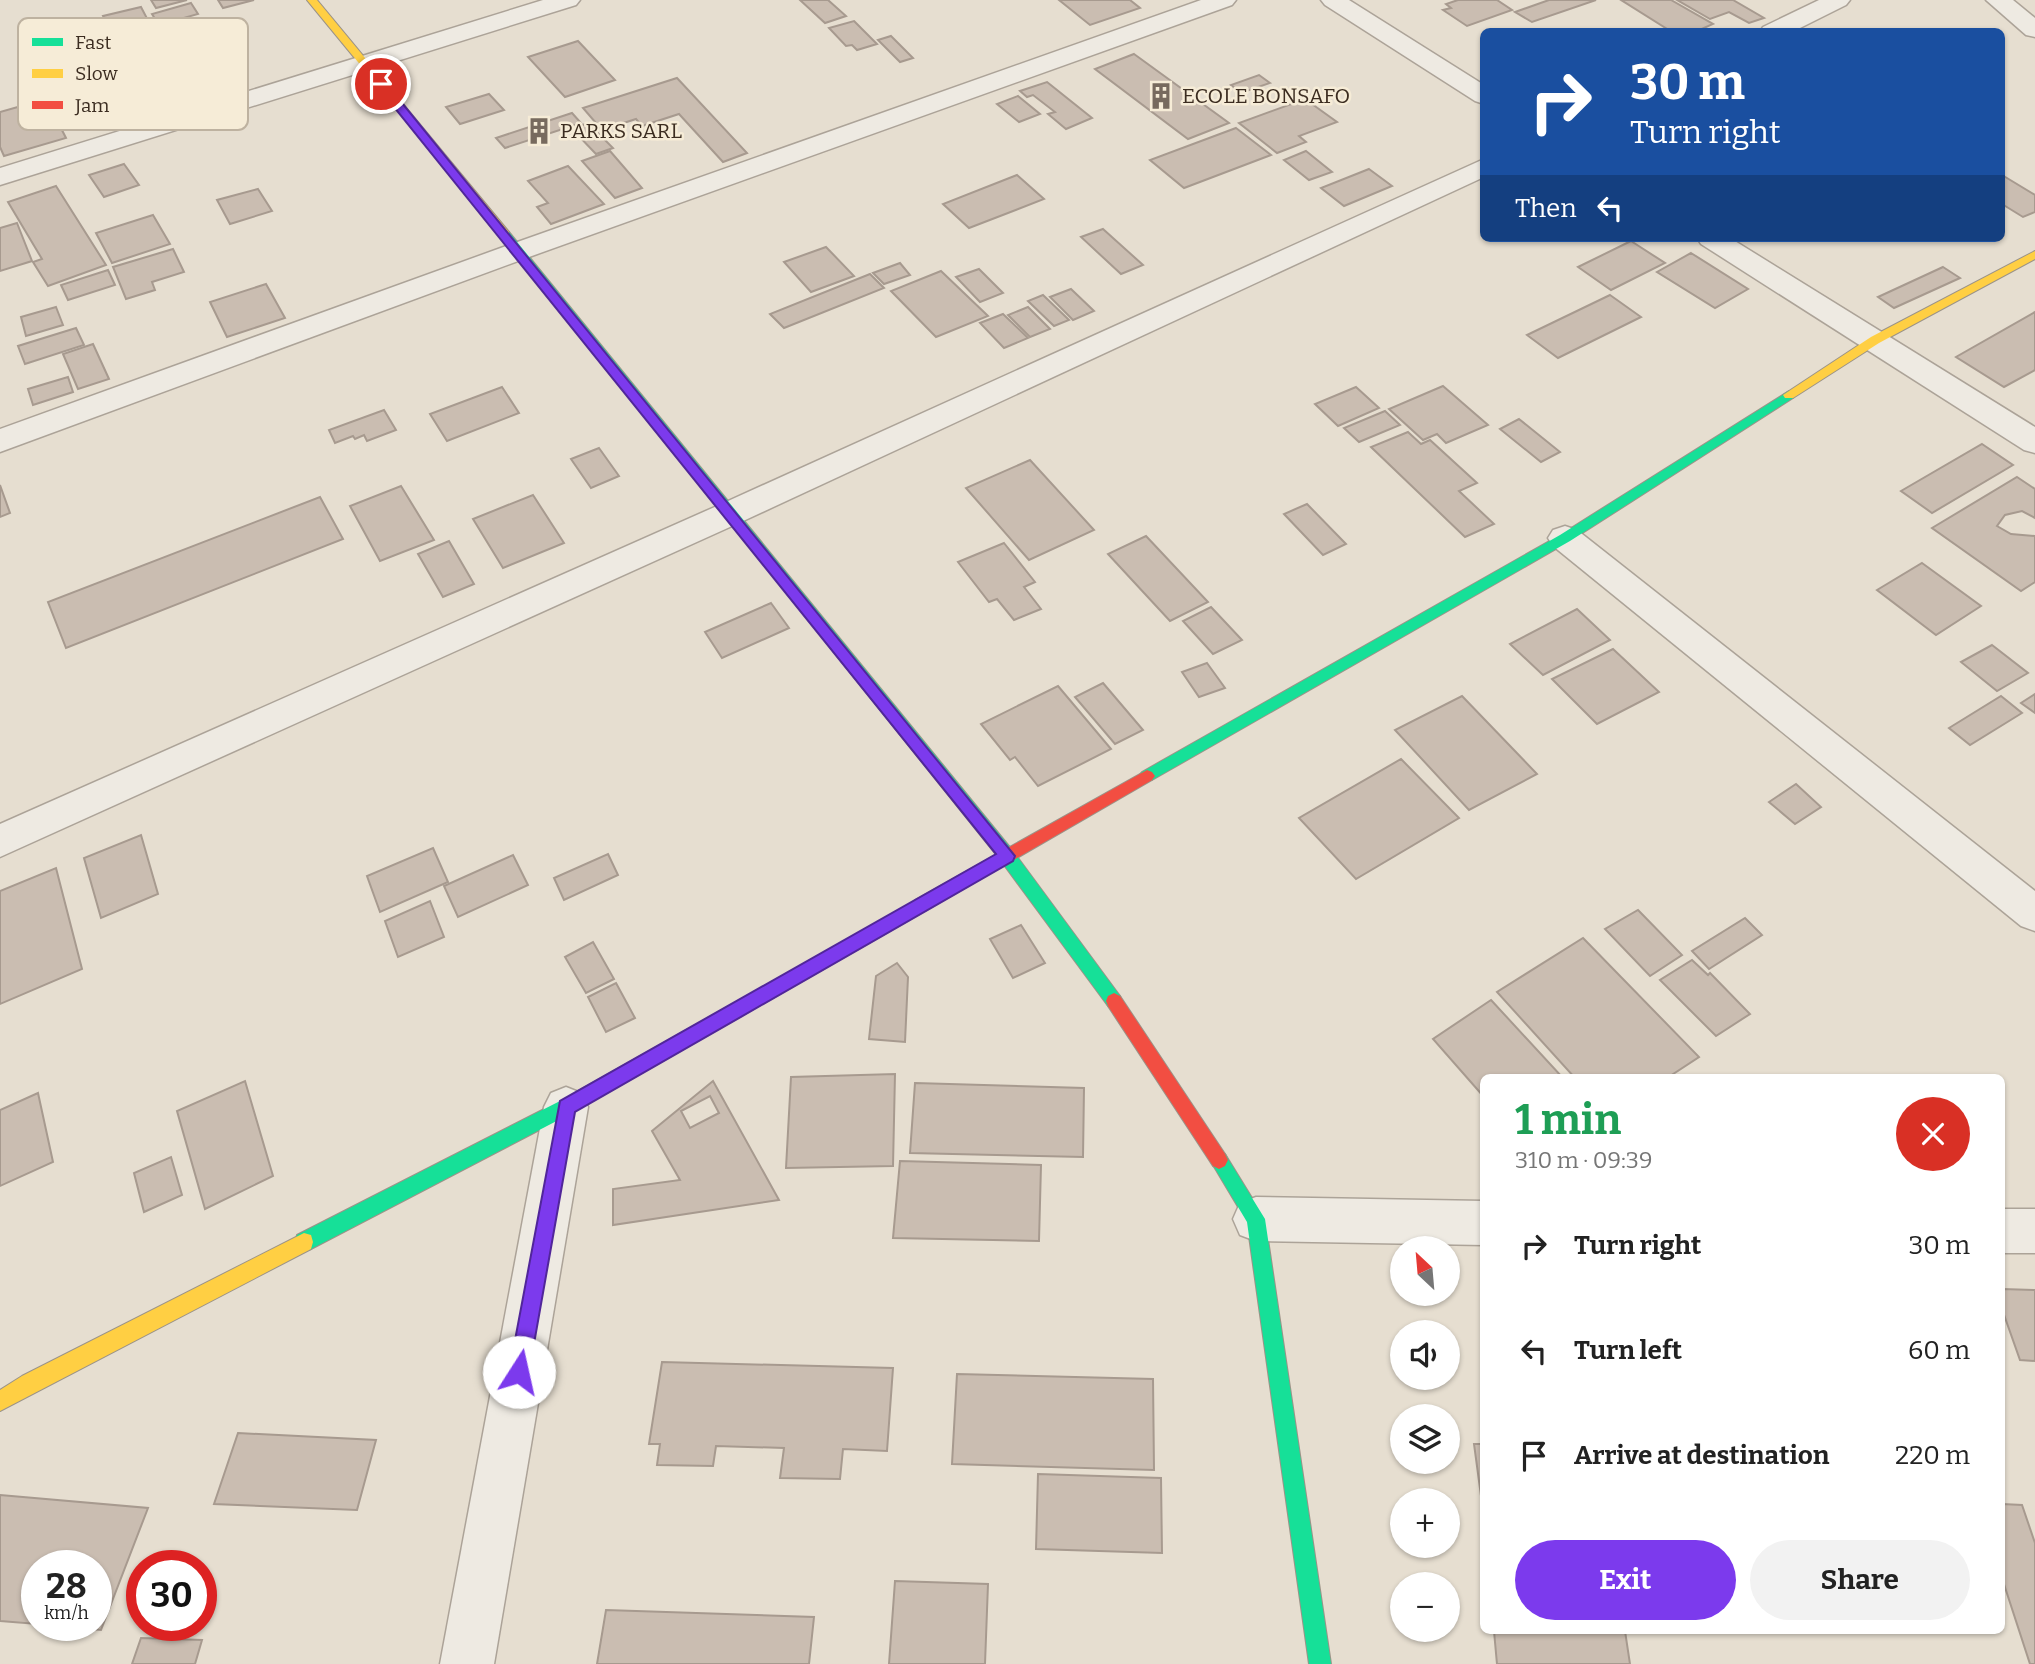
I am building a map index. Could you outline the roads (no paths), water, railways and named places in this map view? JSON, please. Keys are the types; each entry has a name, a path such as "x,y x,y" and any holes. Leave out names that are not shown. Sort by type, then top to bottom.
{"street":[{"path":"312,0 519,251 1007,856 1136,1031 1256,1219 1320,1664"},
{"path":"248,99 568,0"},
{"path":"0,440 519,251 1224,0"},
{"path":"1334,0 1480,93"},
{"path":"1780,28 1838,0"},
{"path":"1997,0 2035,30"},
{"path":"0,177 150,130"},
{"path":"0,841 729,514 1480,169"},
{"path":"1717,242 2035,443"},
{"path":"0,1401 29,1383 566,1107 1565,538 1875,340 2035,254"},
{"path":"1565,538 2035,914"},
{"path":"467,1664 566,1107"},
{"path":"1256,1219 1480,1223"},
{"path":"2005,1231 2035,1231"}],"place":[{"name":"ECOLE BONSAFO","path":"1161,96"},
{"name":"PARKS SARL","path":"539,131"}]}
